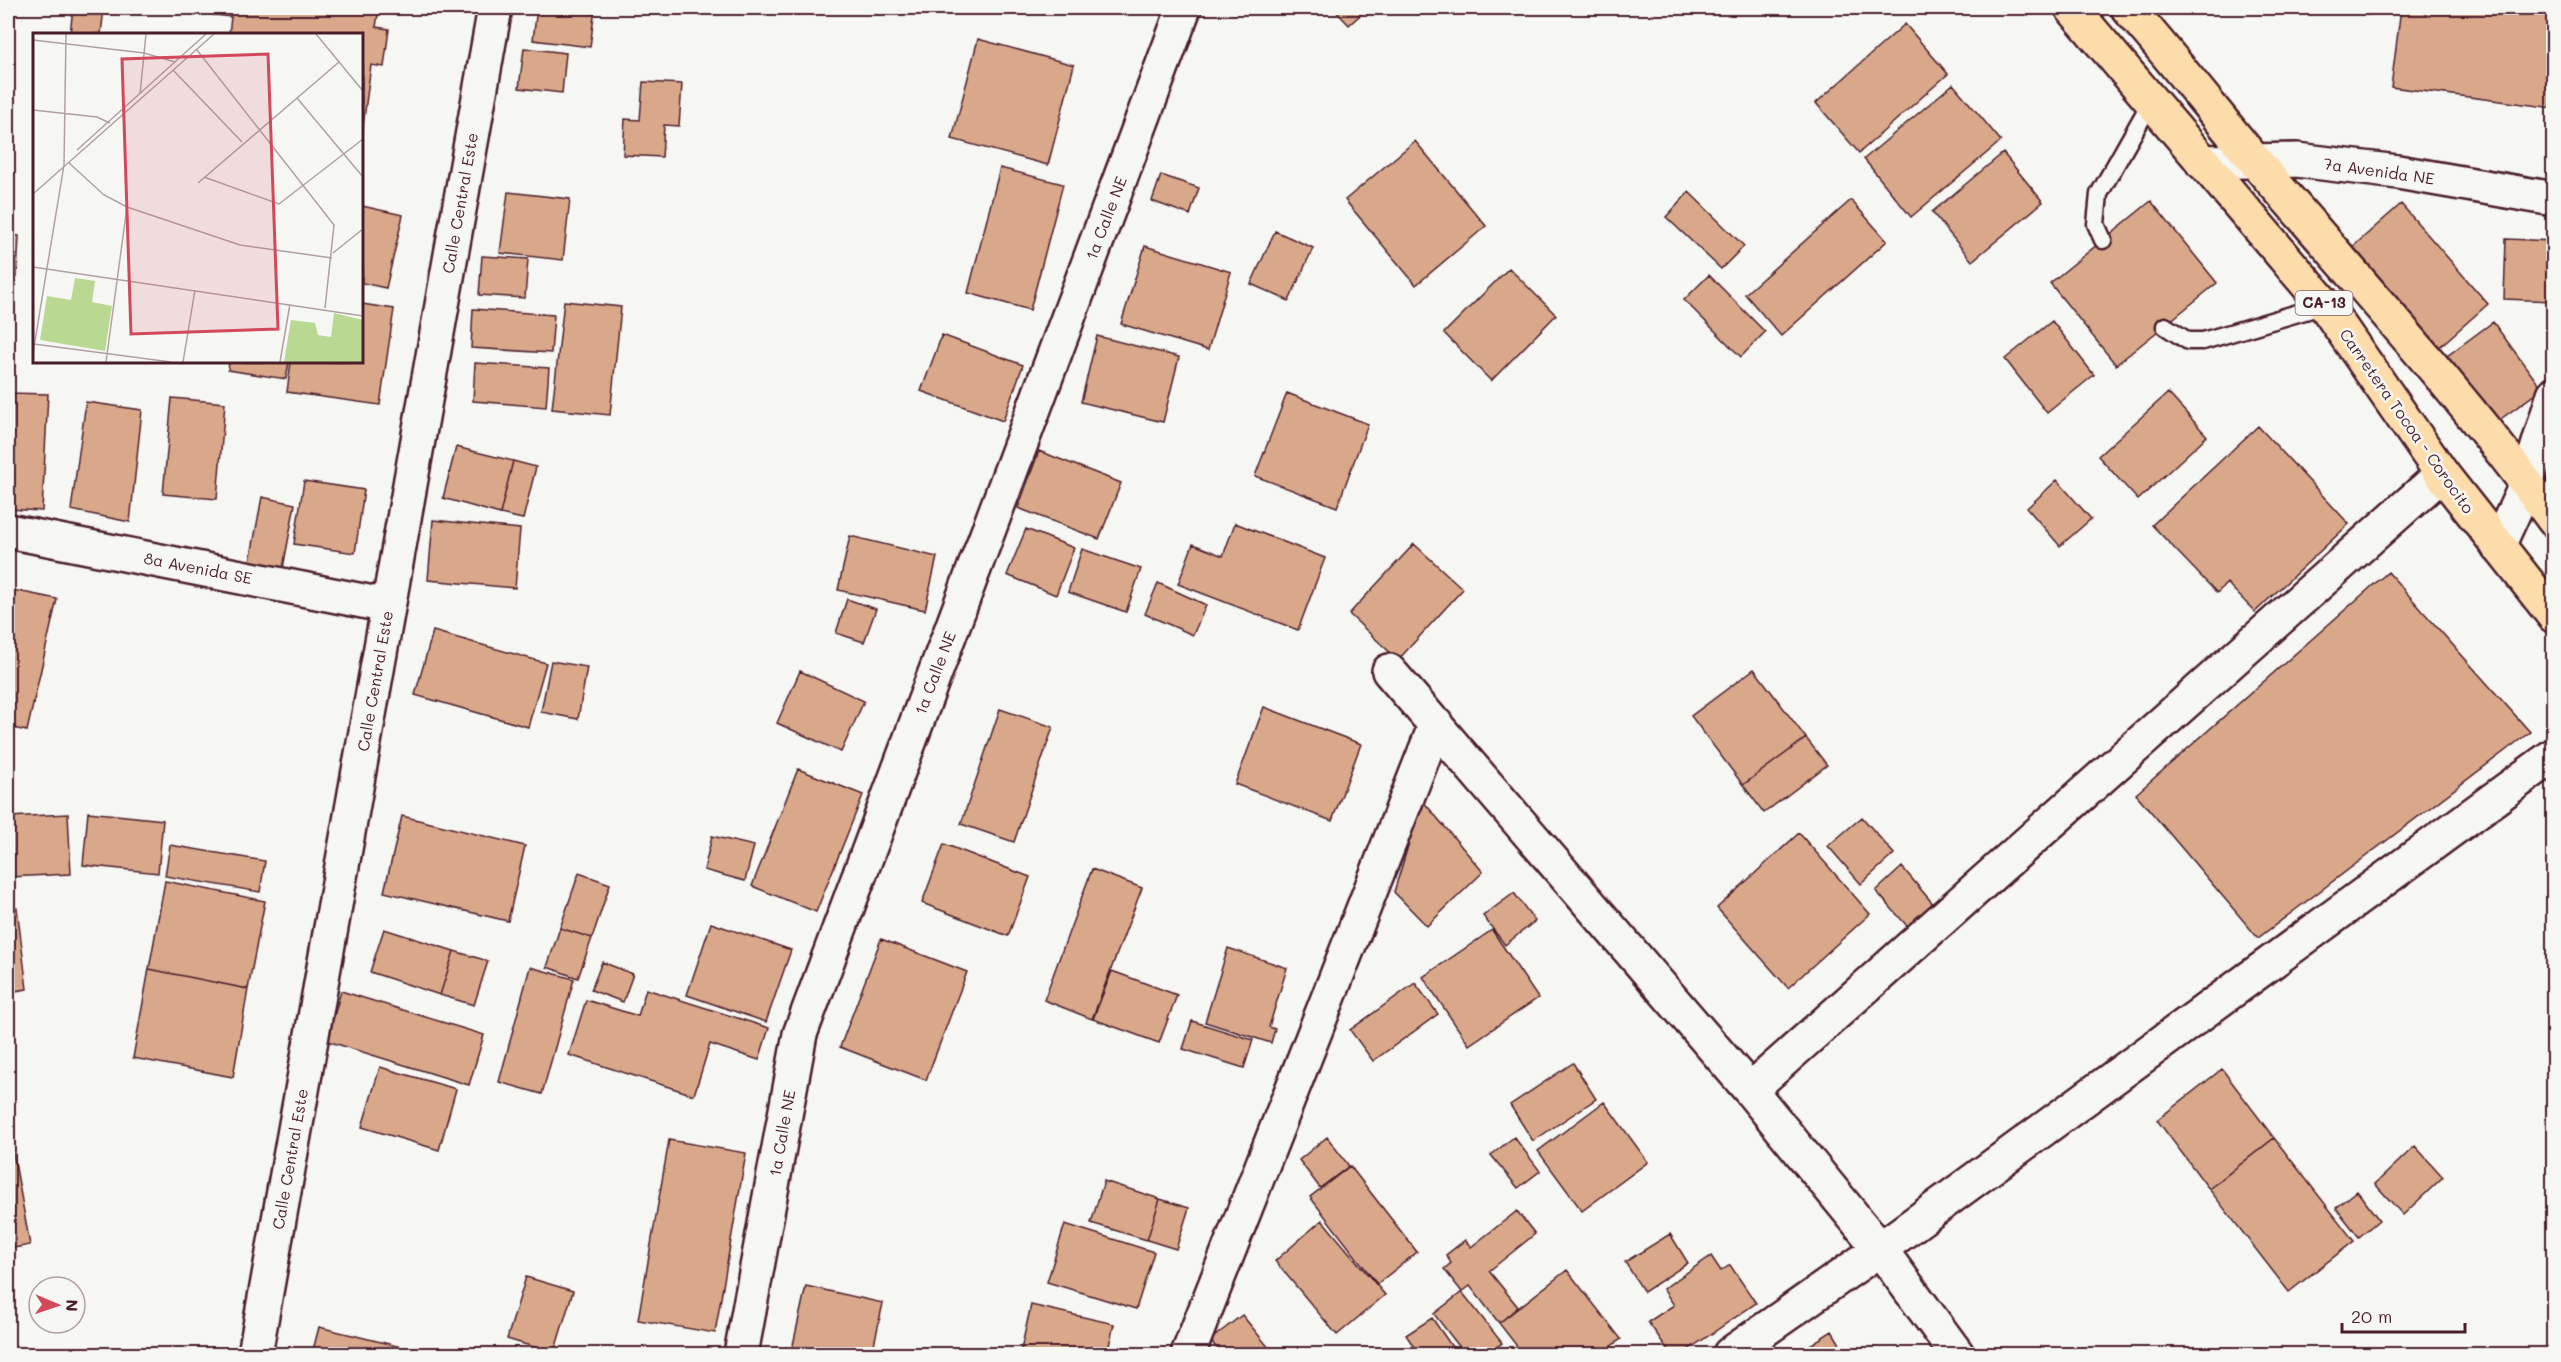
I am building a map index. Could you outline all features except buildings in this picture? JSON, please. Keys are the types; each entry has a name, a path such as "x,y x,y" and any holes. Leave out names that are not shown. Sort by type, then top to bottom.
{"main road":[{"name":"Carretera Tocoa - Corocito","path":"2073,8 2325,305 2442,474 2553,616"},
{"name":"CA-13","path":"2128,8 2184,72 2255,160 2357,277 2527,483 2553,520"}],"street":[{"name":"Calle Central Este","path":"255,1354 495,8"},
{"name":"1a Calle NE","path":"741,1354 800,1034 1184,8"},
{"name":"7a Avenida NE","path":"2202,162 2297,160 2398,172 2553,199"},
{"path":"2498,546 2527,483 2553,394"},
{"path":"1750,1090 2442,474"},
{"name":"8a Avenida SE","path":"8,531 388,606"},
{"path":"1389,671 1750,1090 1880,1249 1956,1354"},
{"path":"1188,1354 1436,724"},
{"path":"1730,1354 1880,1249 2553,755"}],"lane":[{"path":"2103,240 2096,224 2099,194 2152,100"},
{"path":"2165,326 2188,341 2203,341 2325,305"}]}
